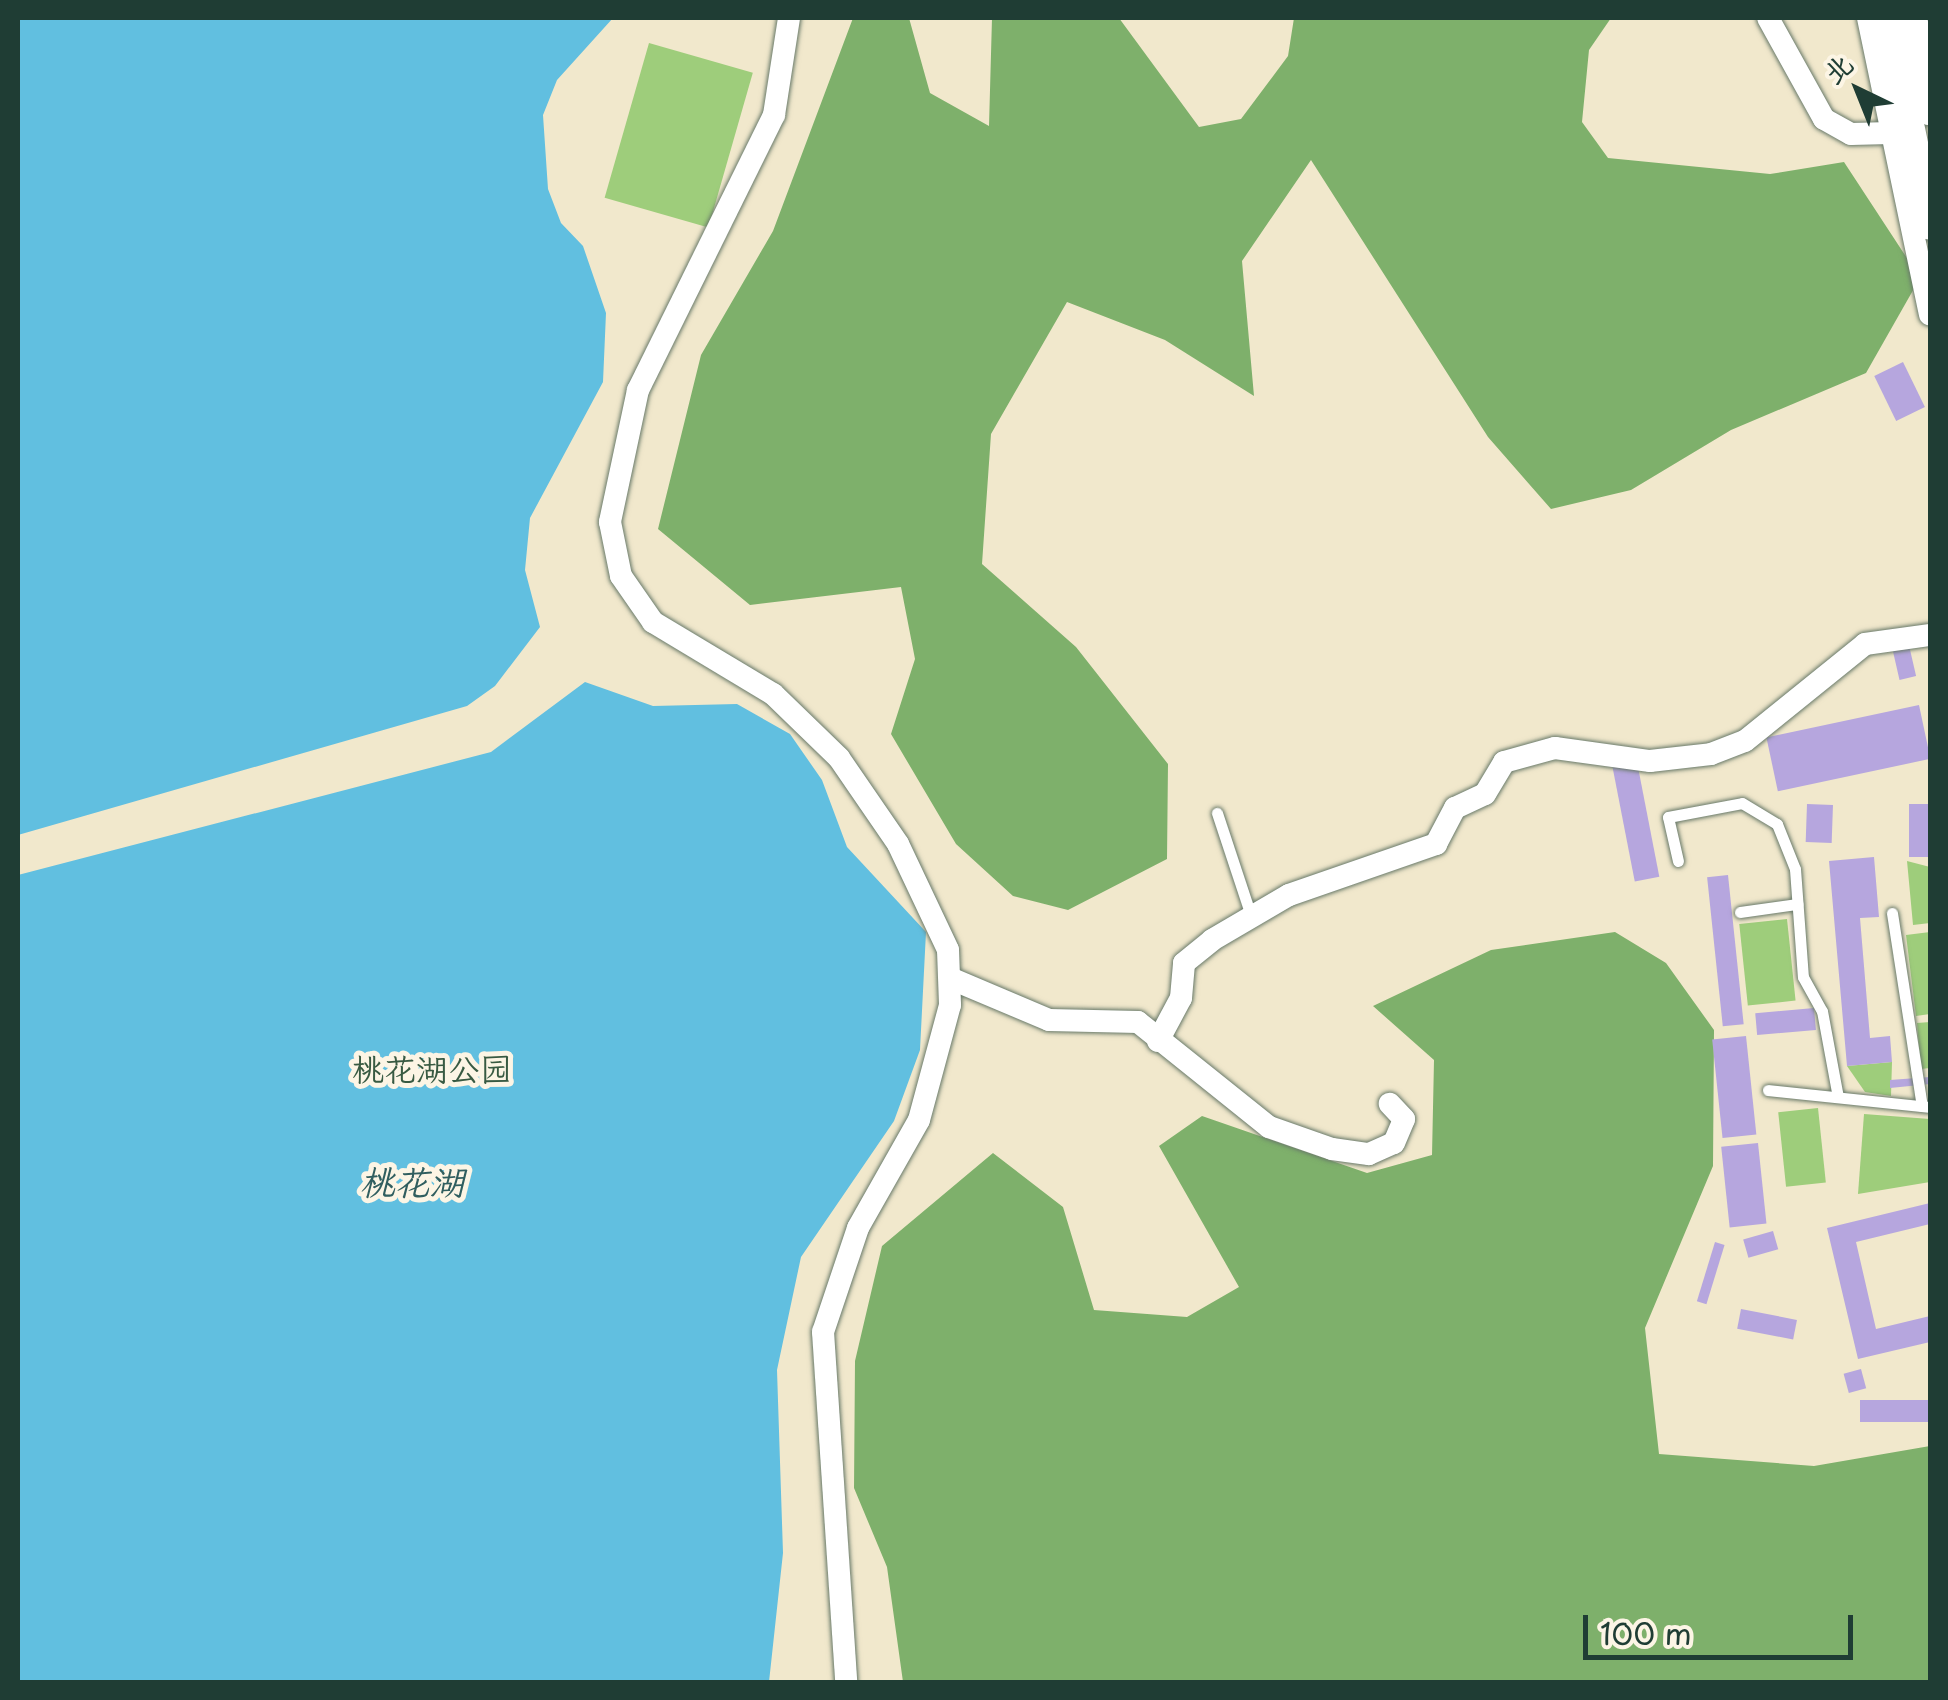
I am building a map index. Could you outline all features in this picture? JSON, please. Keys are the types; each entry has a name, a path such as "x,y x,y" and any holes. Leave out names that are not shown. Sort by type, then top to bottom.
{"main road":[{"path":"1887,18 1930,225"},
{"path":"1912,18 1930,110"}],"street":[{"path":"789,18 767,134 638,390 611,541 630,593 653,622 773,694 839,758 938,922 952,979 918,1120 858,1228 823,1332 846,1682"},
{"path":"1768,18 1824,119 1851,134 1891,132"},
{"path":"1868,18 1930,315"},
{"path":"1158,1041 1181,998 1184,963 1250,916 1372,860 1436,844 1454,808 1485,794 1504,762 1555,748 1650,761 1711,754 1745,741 1866,644 1930,635"},
{"path":"952,979 1049,1020 1126,1018 1270,1127 1332,1149 1369,1154 1394,1143 1404,1120 1390,1104"}],"lane":[{"path":"1678,861 1668,816 1742,803 1782,834 1797,904 1804,978 1822,1011 1838,1098"},
{"path":"1217,813 1250,916"},
{"path":"1740,912 1797,904"},
{"path":"1768,1090 1926,1107 1892,913"}],"green space":[{"path":"853,18 909,18 930,93 989,126 992,18 1119,18 1199,127 1241,119 1288,56 1294,18 1611,18 1589,50 1582,122 1608,158 1770,174 1844,162 1920,278 1866,373 1731,430 1631,490 1551,509 1488,437 1311,160 1242,261 1254,396 1165,340 1067,302 991,434 982,564 1076,647 1168,764 1167,859 1068,910 1013,896 956,844 891,734 915,659 901,587 750,605 658,529 701,355 773,231"},
{"path":"649,43 753,73 708,228 605,198"},
{"path":"1907,861 1930,867 1930,923 1913,925"},
{"path":"1787,919 1796,1001 1748,1006 1739,924"},
{"path":"1615,932 1666,963 1714,1030 1713,1166 1645,1328 1659,1454 1814,1466 1930,1446 1930,1682 903,1682 887,1567 854,1488 855,1361 882,1246 993,1153 1063,1207 1094,1310 1187,1317 1239,1287 1159,1146 1202,1116 1367,1173 1432,1155 1434,1060 1373,1006 1491,950"},
{"path":"1930,932 1930,1014 1916,1016 1906,935"},
{"path":"1930,1022 1930,1068 1921,1069 1917,1023"},
{"path":"1892,1062 1891,1096 1865,1092 1847,1066"},
{"path":"1818,1108 1826,1183 1786,1187 1778,1112"},
{"path":"1864,1114 1930,1119 1930,1182 1858,1194"}],"water":[{"path":"18,18 613,18 557,80 543,115 548,189 561,223 583,246 606,313 603,382 530,518 525,570 540,627 495,686 467,706 18,835"},
{"name":"桃花湖","path":"585,682 653,706 737,704 790,734 822,780 847,847 926,932 920,1050 894,1121 801,1257 777,1370 783,1553 769,1682 18,1682 18,875 491,752"}],"building":[{"path":"1903,362 1925,407 1896,421 1874,376"},
{"path":"1908,641 1916,676 1900,680 1891,645"},
{"path":"1919,705 1930,759 1778,791 1766,737"},
{"path":"1637,762 1659,877 1635,882 1612,767"},
{"path":"1807,804 1833,805 1832,843 1806,842"},
{"path":"1909,804 1930,804 1930,857 1909,857"},
{"path":"1874,857 1879,917 1860,918 1870,1038 1890,1036 1892,1062 1847,1066 1829,861"},
{"path":"1728,875 1744,1024 1723,1026 1707,877"},
{"path":"1814,1008 1816,1030 1757,1035 1755,1013"},
{"path":"1746,1036 1756,1134 1723,1138 1712,1040"},
{"path":"1930,1077 1930,1084 1890,1088 1890,1080"},
{"path":"1758,1143 1766,1224 1730,1227 1721,1147"},
{"path":"1930,1203 1930,1224 1856,1242 1876,1329 1930,1316 1930,1342 1858,1359 1827,1228"},
{"path":"1773,1231 1778,1249 1748,1258 1743,1240"},
{"path":"1715,1242 1725,1245 1706,1304 1697,1301"},
{"path":"1741,1309 1797,1320 1793,1340 1737,1329"},
{"path":"1861,1369 1866,1388 1849,1393 1844,1374"},
{"path":"1860,1400 1930,1400 1930,1422 1860,1422"}],"park label":[{"name":"桃花湖公园","path":"432,1068"}]}
